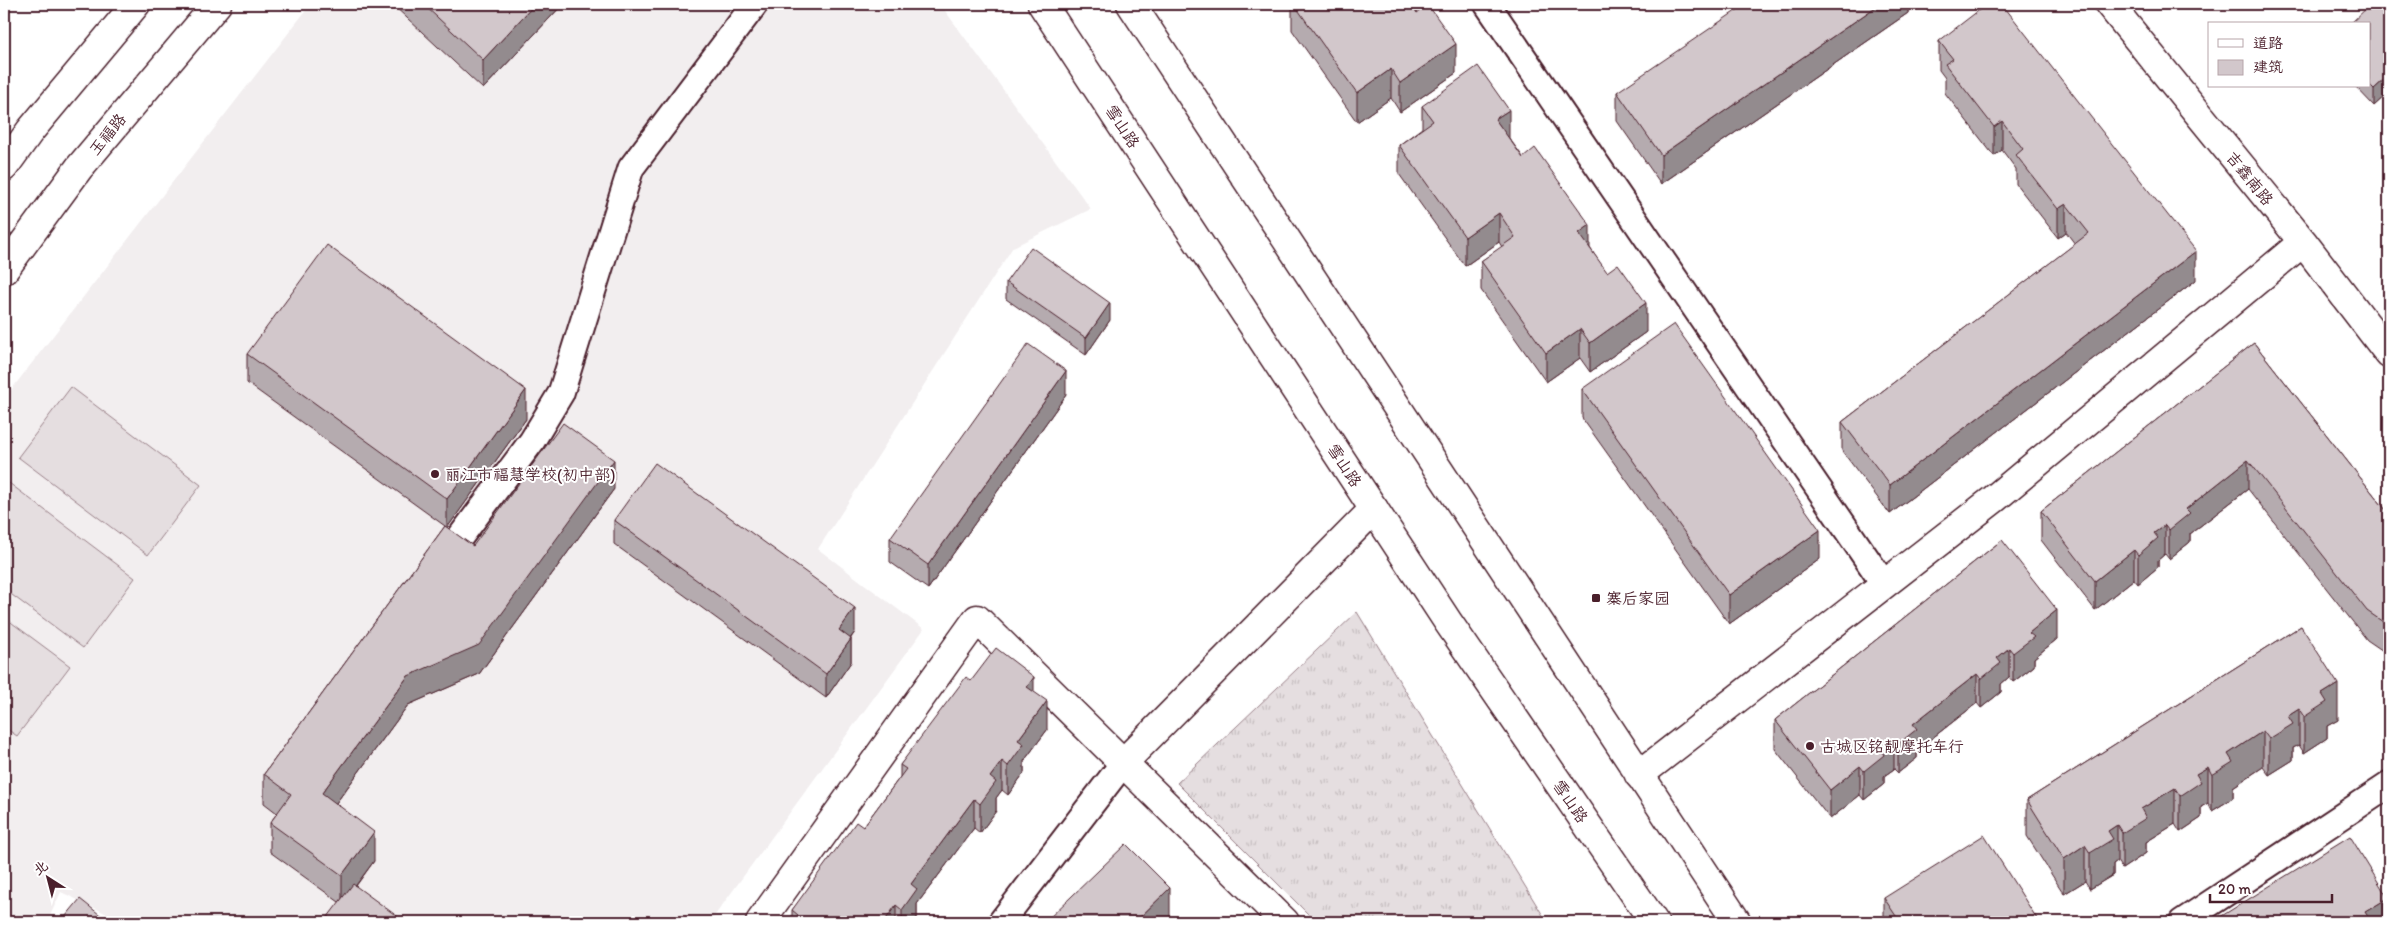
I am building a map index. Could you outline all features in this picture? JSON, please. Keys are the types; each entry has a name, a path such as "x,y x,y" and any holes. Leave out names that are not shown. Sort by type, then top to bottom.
{"street":[{"path":"4,167 37,123 136,4"},
{"name":"玉福路","path":"4,270 79,168 217,4"},
{"name":"雪山路","path":"1042,4 1448,622 1654,922"},
{"path":"1130,4 1729,911 1752,922"},
{"name":"吉鑫南路","path":"2109,4 2303,242 2389,354"},
{"path":"1640,775 1994,499 2303,242"},
{"path":"1124,762 1374,509"},
{"path":"760,922 977,619 1285,922"}],"lane":[{"path":"455,544 532,441 561,393 630,168 755,4"},
{"path":"1487,4 1884,584"},
{"path":"1001,922 1124,762"},
{"path":"2182,922 2389,785"}],"shaded area":[{"name":"丽江市福慧学校(初中部)","path":"311,4 940,4 1091,209 1013,247 818,549 924,629 710,922 124,922 61,892 47,922 4,922 4,399"}],"green space":[{"path":"71,387 201,485 148,555 18,457"},
{"path":"5,480 135,578 83,648 4,589"},
{"path":"1357,612 1547,922 1316,922 1177,783"},
{"path":"4,617 70,666 17,736 4,727"}],"building":[{"path":"423,4 535,4 483,60"},
{"path":"1294,4 1411,4 1417,13 1428,5 1456,44 1400,83 1391,69 1357,93"},
{"path":"1746,4 1880,4 1661,155 1617,92"},
{"path":"1987,4 2002,4 2196,251 1890,485 1842,422 2089,233 2066,204 2058,209 2016,155 2023,149 2002,121 1994,127 1945,64 1953,59 1939,41"},
{"path":"2371,4 2386,4 2389,7 2389,75 2374,89 2370,85 2370,22 2352,22"},
{"path":"1478,66 1509,110 1495,119 1523,158 1535,148 1590,225 1579,233 1607,272 1618,264 1646,303 1590,343 1580,329 1546,353 1481,261 1515,237 1499,213 1465,237 1399,145 1433,121 1422,106"},
{"path":"327,245 526,390 447,499 247,354"},
{"path":"1031,247 1110,303 1086,338 1006,282"},
{"path":"1674,324 1820,530 1729,595 1582,389"},
{"path":"2254,343 2389,514 2389,626 2367,611 2248,460 2186,509 2190,513 2169,530 2165,525 2154,533 2158,538 2138,555 2134,550 2095,581 2041,511"},
{"path":"1028,344 1066,371 928,565 890,538"},
{"path":"563,423 614,460 479,645 408,676 322,793 374,832 342,875 270,823 291,794 264,774 445,526 473,546"},
{"path":"655,463 855,608 839,630 851,639 826,674 614,520"},
{"path":"2002,540 2057,610 2029,633 2034,637 2013,653 2009,648 1997,658 2001,663 1981,679 1977,674 1913,724 1917,729 1898,744 1894,740 1881,750 1884,755 1864,771 1860,766 1830,790 1775,720"},
{"path":"2301,626 2338,684 2322,694 2327,702 2304,717 2299,709 2288,716 2293,724 2269,739 2263,731 2228,754 2233,762 2212,775 2208,767 2196,774 2201,782 2180,796 2175,788 2141,809 2146,818 2122,833 2117,825 2108,831 2113,839 2090,853 2085,845 2064,859 2027,800"},
{"path":"996,648 1034,677 1027,687 1047,701 1018,740 1024,744 1008,766 1002,761 990,777 996,782 980,804 974,799 911,884 917,889 902,910 896,905 884,922 793,922 798,915 792,910 856,822 863,827 906,769 900,765 966,677 971,681"},
{"path":"1984,835 2039,922 1900,922 1884,898"},
{"path":"2350,836 2388,898 2365,912 2370,920 2366,922 2212,922"},
{"path":"1126,844 1170,888 1135,922 1045,922"},
{"path":"353,884 405,922 324,922"},
{"path":"80,899 109,922 61,922"}],"place":[{"name":"丽江市福慧学校(初中部)","path":"435,474"},
{"name":"寨后家园","path":"1596,598"},
{"name":"古城区铭靓摩托车行","path":"1810,746"}]}
